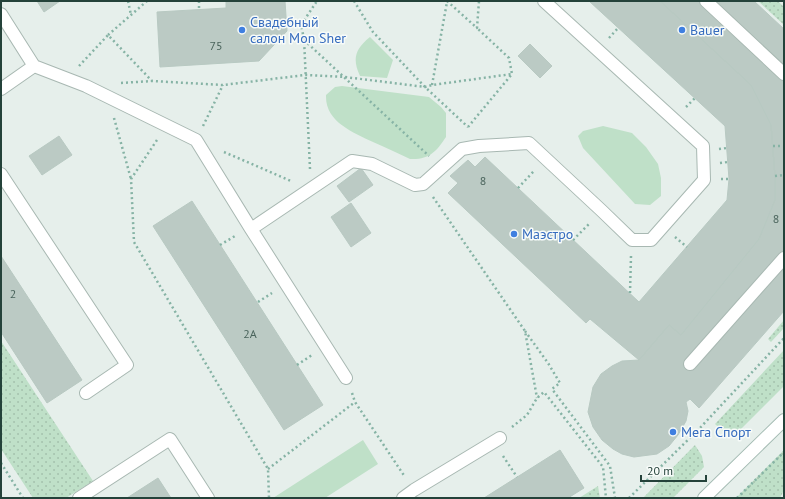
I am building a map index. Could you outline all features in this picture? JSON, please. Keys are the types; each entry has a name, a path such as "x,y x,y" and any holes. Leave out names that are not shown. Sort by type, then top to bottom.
{"main road":[{"path":"251,229 352,161 372,164 415,185 423,184 440,167 462,149 479,146 529,143 632,240 651,240 704,180 703,146 544,1"},
{"path":"706,1 784,74"},
{"path":"1,14 34,66 67,78 107,96 196,140 346,378"},
{"path":"1,89 34,66"},
{"path":"1,174 127,365 86,393"},
{"path":"690,364 784,258"},
{"path":"704,498 784,420"},
{"path":"79,498 170,439 208,498"},
{"path":"403,498 497,439"}],"path":[{"path":"128,1 131,15"},
{"path":"67,78 108,35 147,1"},
{"path":"199,1 199,10"},
{"path":"223,85 196,140 311,189 304,39 301,25 317,1"},
{"path":"354,1 373,32 425,87 468,127 479,146"},
{"path":"432,85 447,1"},
{"path":"447,1 509,58 512,74"},
{"path":"477,28 480,1"},
{"path":"108,35 152,81"},
{"path":"304,39 440,167"},
{"path":"468,127 512,74"},
{"path":"116,84 152,81 223,85 305,75 345,77 425,87 512,74"},
{"path":"107,96 131,179 134,242 268,469 269,498"},
{"path":"131,179 167,125"},
{"path":"773,146 784,146"},
{"path":"518,188 545,159"},
{"path":"775,176 784,175"},
{"path":"423,184 548,363 560,383 552,389 610,466 615,498"},
{"path":"573,240 602,211"},
{"path":"630,293 632,240"},
{"path":"525,331 537,398"},
{"path":"630,498 699,429 784,338"},
{"path":"517,477 497,439 527,415 537,398 544,392 603,467 606,498"},
{"path":"268,469 355,402 414,490"},
{"path":"737,498 784,452"},
{"path":"1,463 23,498"}],"green space":[{"path":"758,1 778,1 784,7 784,25"},
{"path":"370,37 393,60 387,78 360,76 356,64 356,55 361,46"},
{"path":"342,86 429,97 446,113 446,137 435,151 427,156 417,159 410,159 365,138 342,125 330,112 326,95 335,87"},
{"path":"603,126 632,133 646,147 658,164 661,178 661,196 650,205 635,204 583,148 578,136 583,131"},
{"path":"784,320 784,328 771,342 768,339"},
{"path":"1,341 93,481 66,498 33,498 1,449"},
{"path":"784,350 784,386 740,430 726,434 715,424"},
{"path":"363,440 378,464 325,498 273,498"},
{"path":"695,445 702,456 704,467 673,498 643,498"},
{"path":"784,450 784,490 780,498 736,498"},
{"path":"598,486 600,498 579,498"}],"building":[{"path":"37,1 60,1 44,12"},
{"path":"226,1 285,1 287,31 259,61 160,67 157,12 226,8"},
{"path":"589,1 660,1 751,85 771,125 775,176 775,200 759,239 681,335 669,325 639,360 590,319 586,323 448,193 458,183 450,176 468,160 475,167 485,157 639,302 727,200 729,179 725,126"},
{"path":"660,1 754,1 784,29 784,311 699,408 690,399 686,402 688,411 686,421 678,435 669,446 657,454 634,457 622,454 613,449 602,440 593,427 588,412 593,387 601,374 612,366 622,361 639,360 669,325 681,335 759,239 775,200 775,176 771,125 751,85"},
{"path":"530,44 552,66 540,78 518,56"},
{"path":"59,136 72,155 42,175 29,156"},
{"path":"361,168 373,185 349,202 337,186"},
{"path":"192,201 323,405 284,430 153,226"},
{"path":"351,203 371,233 351,247 331,217"},
{"path":"1,256 82,380 47,403 1,332"},
{"path":"560,450 584,488 568,498 484,498"},
{"path":"158,478 171,498 127,498"}],"place":[{"name":"Свадебный салон Mon Sher","path":"242,30"},
{"name":"Bauer","path":"682,30"},
{"name":"Маэстро","path":"514,234"},
{"name":"Мега Спорт","path":"673,432"}]}
